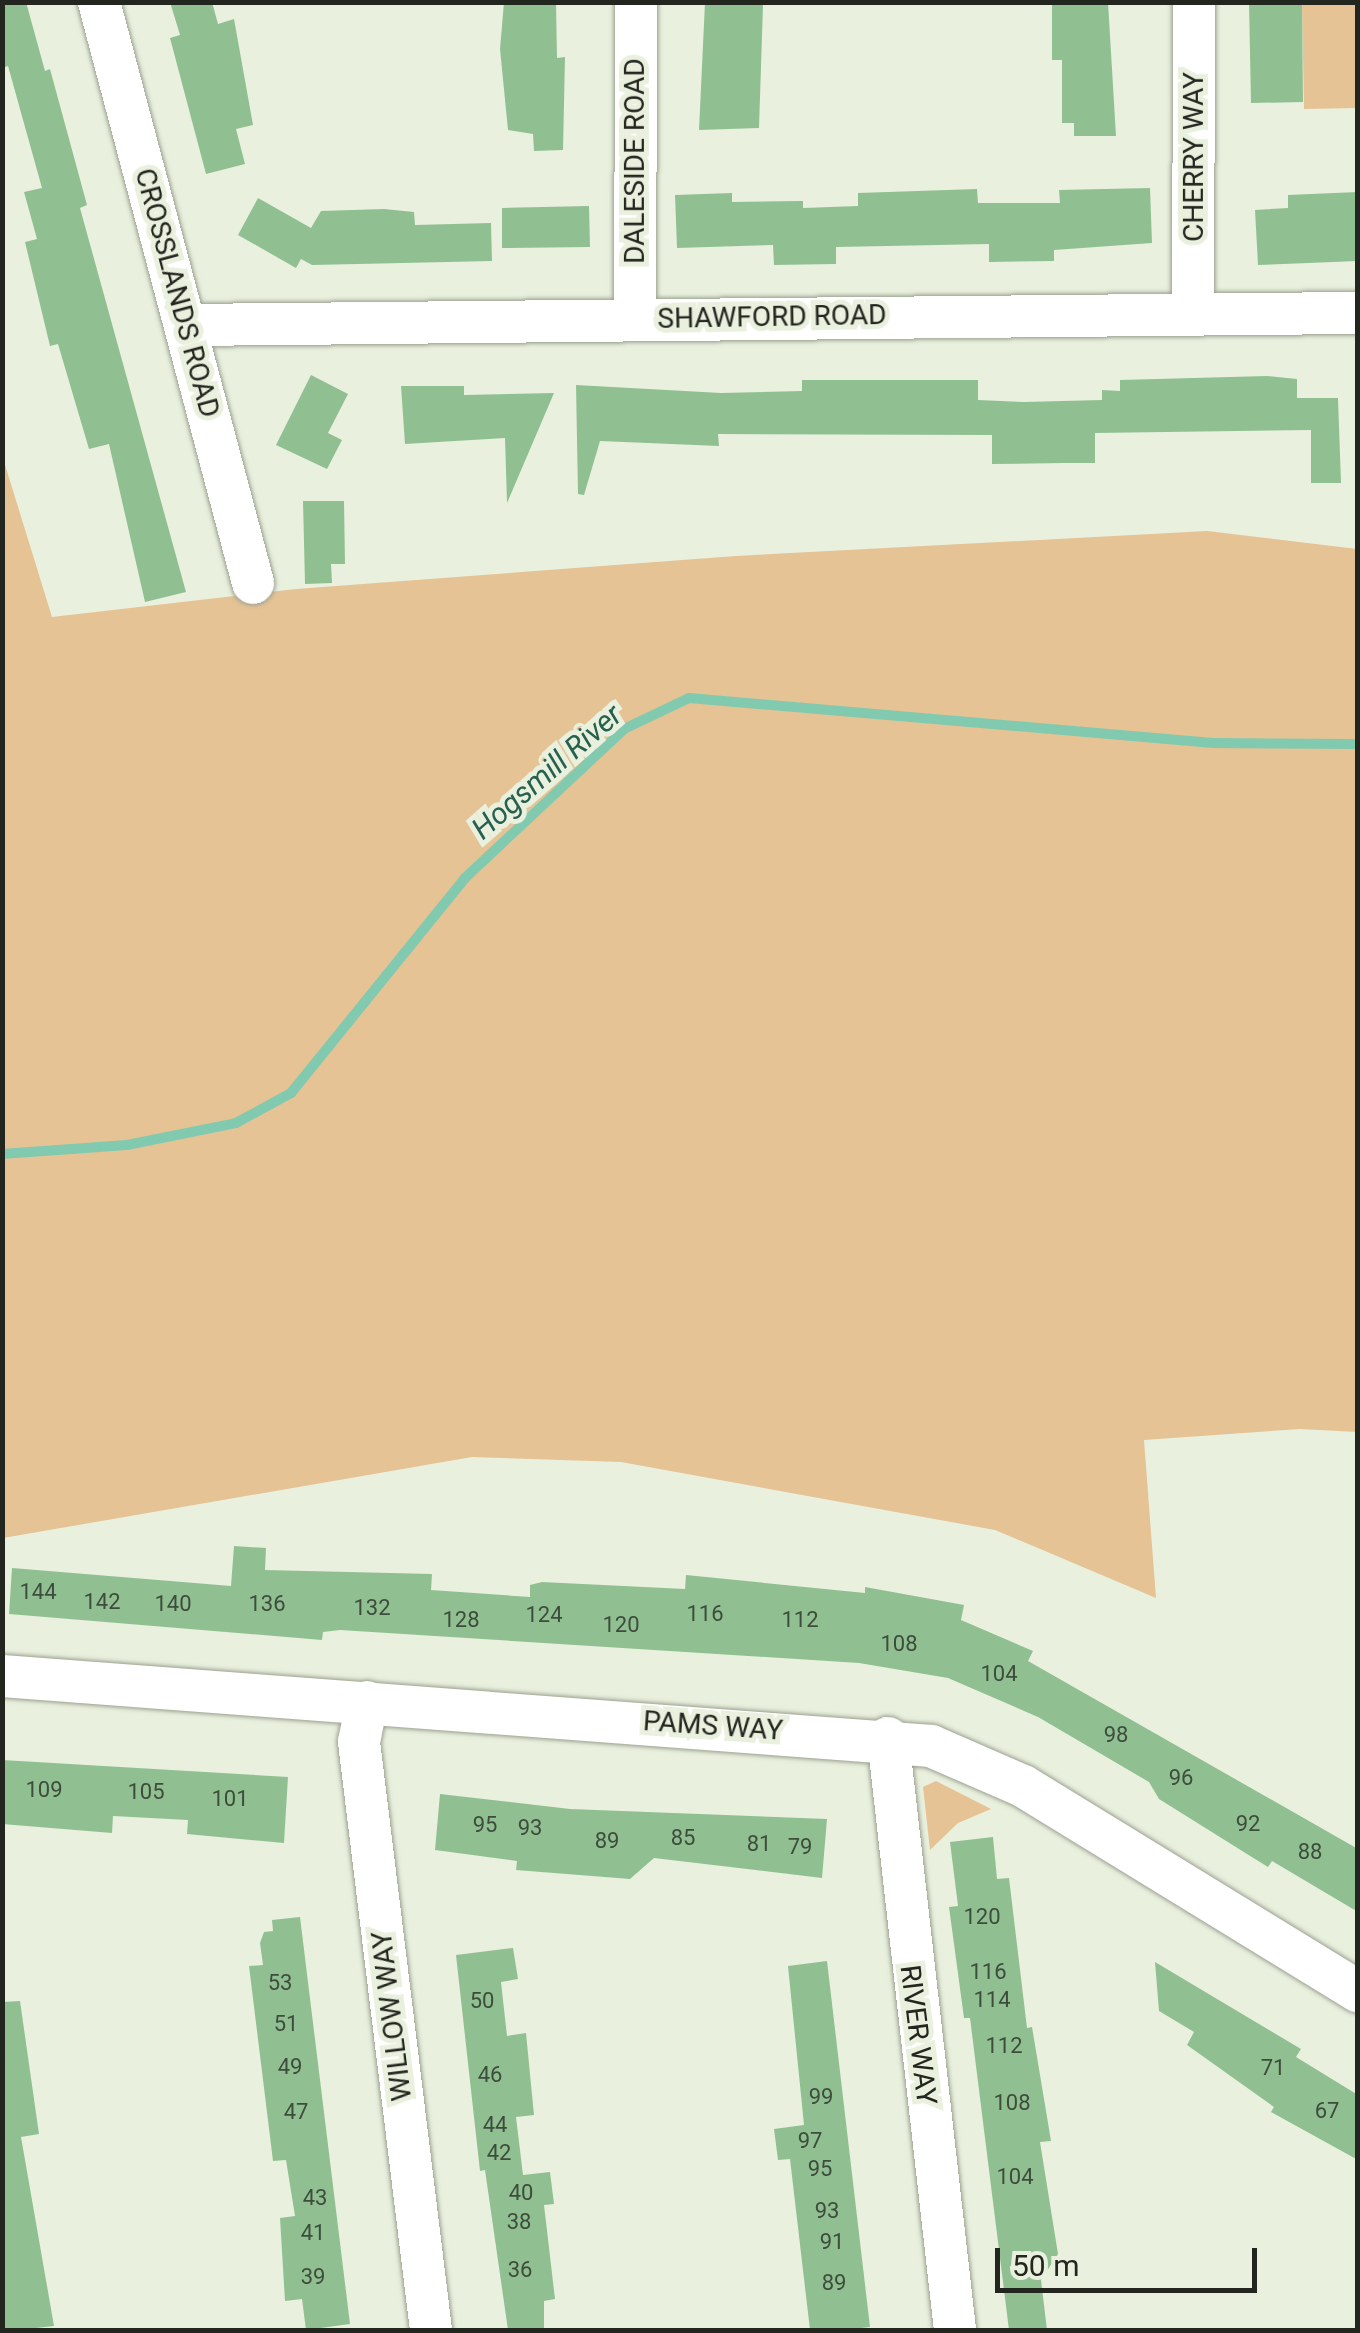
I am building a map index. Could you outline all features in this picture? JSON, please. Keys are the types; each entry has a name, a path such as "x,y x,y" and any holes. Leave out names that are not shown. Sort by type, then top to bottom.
{"street":[{"name":"CROSSLANDS ROAD","path":"99,2 253,583"},
{"name":"DALESIDE ROAD","path":"634,320 636,2"},
{"name":"CHERRY WAY","path":"1192,311 1194,2"},
{"name":"SHAWFORD ROAD","path":"186,325 1192,311 1358,313"},
{"name":"PAMS WAY","path":"2,1676 888,1738 969,1760 1023,1786 1358,1991"},
{"name":"WILLOW WAY","path":"367,1702 358,1742 431,2330"},
{"name":"RIVER WAY","path":"888,1738 955,2330"}],"shaded area":[{"path":"1302,3 1357,3 1357,108 1304,109"},
{"path":"2,455 52,617 296,589 736,556 1207,531 1357,549 1357,1432 1300,1429 1144,1440 1156,1598 995,1530 621,1462 472,1457 3,1538"},
{"path":"936,1781 991,1809 958,1823 930,1850 923,1787"}],"building":[{"path":"2,2 26,2 45,71 50,69 87,205 80,208 186,592 145,602 109,444 89,449 58,344 50,346 25,242 37,239 24,192 42,188 8,66 2,68"},
{"path":"170,2 212,2 218,24 234,19 253,125 236,129 245,164 206,174 170,38 180,35"},
{"path":"504,2 556,2 557,58 565,57 563,150 534,151 533,134 508,130 500,49"},
{"path":"705,2 763,5 759,128 699,130"},
{"path":"1052,2 1108,2 1116,136 1074,136 1074,123 1062,123 1062,60 1052,60"},
{"path":"1249,2 1302,2 1303,102 1251,103"},
{"path":"1150,188 1152,243 1054,250 1054,261 989,262 989,244 836,247 836,264 774,265 773,245 677,248 675,195 732,193 732,202 803,201 803,208 858,206 858,193 977,189 978,203 1060,203 1059,190"},
{"path":"1358,192 1358,261 1258,265 1255,210 1288,208 1288,195"},
{"path":"258,198 311,228 321,211 384,209 414,212 415,225 491,223 492,261 312,265 301,259 296,268 238,235"},
{"path":"589,206 590,247 502,248 502,208"},
{"path":"311,375 348,394 328,433 342,440 327,469 276,445"},
{"path":"1267,376 1297,379 1297,398 1338,398 1341,483 1311,483 1311,430 1095,433 1095,463 992,464 992,435 718,434 719,446 600,441 584,495 578,494 576,385 721,393 802,391 802,380 978,380 978,400 1024,402 1102,400 1102,390 1120,391 1120,380"},
{"path":"401,386 464,386 464,395 554,393 507,503 505,438 405,444"},
{"path":"303,501 344,501 345,564 331,564 332,583 305,584"},
{"path":"234,1546 266,1548 265,1570 432,1574 431,1590 530,1597 530,1585 542,1582 685,1589 686,1575 865,1593 865,1587 964,1605 961,1620 1033,1651 1028,1661 1358,1849 1358,1912 1272,1861 1268,1867 1159,1799 1149,1782 1038,1717 948,1678 859,1663 340,1630 323,1632 322,1640 9,1614 12,1568 231,1586"},
{"path":"2,1760 288,1777 284,1843 187,1834 188,1820 113,1816 112,1833 2,1824"},
{"path":"440,1794 570,1809 827,1819 822,1878 654,1858 630,1879 516,1870 517,1861 435,1850"},
{"path":"993,1837 997,1879 1009,1878 1027,2028 1032,2027 1051,2141 1040,2142 1058,2254 1041,2280 1047,2330 1009,2330 970,2018 964,2018 949,1907 958,1906 950,1842"},
{"path":"300,1917 350,2324 306,2330 302,2299 285,2301 280,2218 295,2216 286,2160 273,2161 249,1966 263,1965 260,1943 264,1932 273,1931 272,1920"},
{"path":"513,1948 518,1979 501,1982 507,2036 526,2033 534,2115 516,2117 523,2175 550,2172 554,2204 544,2205 555,2299 544,2301 544,2330 508,2330 485,2170 480,2171 456,1955"},
{"path":"827,1961 870,2327 845,2330 810,2330 790,2159 778,2160 774,2129 804,2125 788,1966"},
{"path":"1155,1962 1301,2049 1296,2057 1358,2095 1358,2160 1271,2112 1274,2107 1187,2045 1194,2032 1159,2011"},
{"path":"20,2001 39,2134 21,2137 54,2326 27,2329 2,2328 2,2002"}],"waterway":[{"name":"Hogsmill River","path":"2,1154 127,1145 236,1123 291,1093 465,878 624,729 689,698 1213,743 1358,744"}]}
